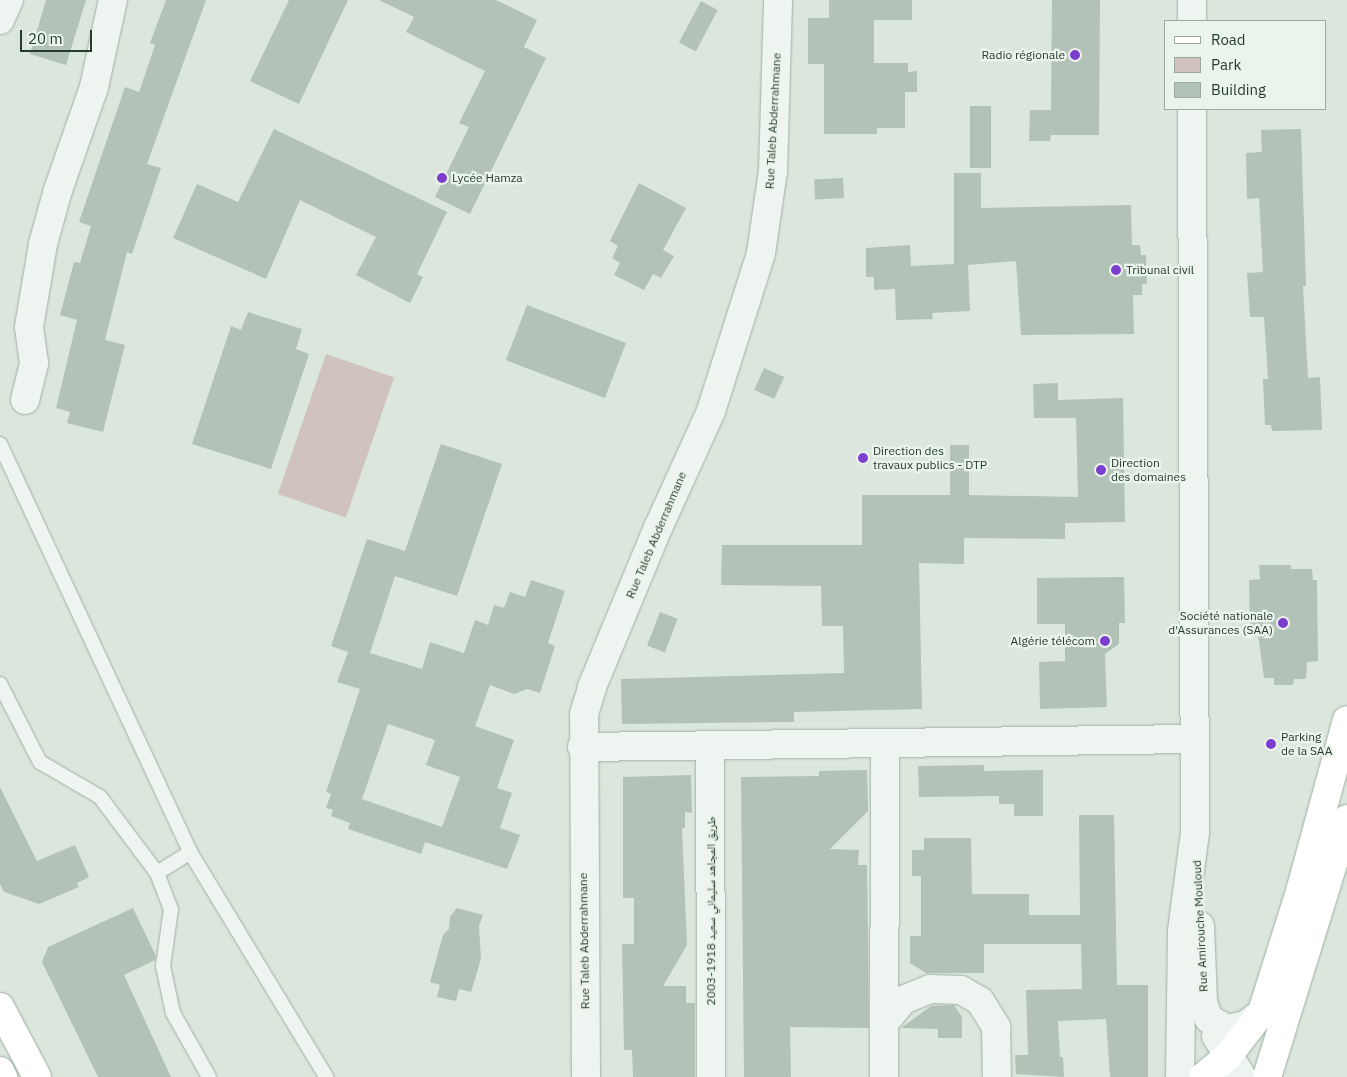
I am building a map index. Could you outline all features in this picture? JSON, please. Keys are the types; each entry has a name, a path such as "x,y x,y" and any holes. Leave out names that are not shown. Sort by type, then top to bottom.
{"main road":[{"path":"1208,1077 1234,1070 1262,1012 1301,888 1347,720"},
{"path":"1267,1077 1277,1054 1347,820"},
{"path":"0,1007 37,1077"},
{"path":"1203,1077 1234,1070"},
{"path":"0,1071 3,1077"}],"street":[{"path":"0,20 9,0"},
{"path":"25,400 34,363 29,327 43,244 58,190 94,87 113,0"},
{"name":"Rue Taleb Abderrahmane","path":"586,1077 582,747 584,714 592,687 658,528 711,411 761,253 773,171 778,0"},
{"path":"1192,0 1192,20"},
{"path":"1180,1077 1182,931 1195,832 1192,110"},
{"path":"582,747 1194,739"},
{"path":"884,1077 885,743"},
{"name":"طريق المجاهد سليماني سعيد 1918-2003","path":"710,745 712,1077"},
{"name":"Rue Amirouche Mouloud","path":"1195,832 1203,1002 1209,1019 1234,1070"},
{"path":"884,1023 903,1000 930,989 961,990 980,1001 996,1027 997,1077"},
{"path":"1209,1019 1228,1029 1246,1025 1262,1012"}],"lane":[{"path":"0,444 6,471 190,852 326,1077"},
{"path":"0,684 40,762 57,775 100,797 157,873 171,909 162,966 173,1013 210,1077"},
{"path":"157,873 190,852"}],"green space":[{"path":"326,354 394,377 346,517 278,494"}],"building":[{"path":"46,0 86,0 66,65 30,54"},
{"path":"166,0 206,0 147,164 161,168 132,254 127,252 105,340 125,345 103,432 67,423 70,412 56,408 77,320 60,315 74,262 80,263 91,226 79,222 125,87 139,92 155,45 150,43"},
{"path":"289,0 348,0 299,104 250,81"},
{"path":"379,0 496,0 537,20 524,47 546,58 470,214 435,197 469,127 459,123 485,71 406,32 414,17"},
{"path":"829,0 912,0 912,20 874,20 874,63 908,63 908,72 917,71 917,92 905,92 905,128 877,128 877,134 824,134 824,64 808,64 808,18 829,18"},
{"name":"Radio régionale","path":"1052,0 1100,0 1099,135 1051,135 1050,141 1029,141 1030,110 1051,110"},
{"path":"701,1 718,10 696,51 679,42"},
{"path":"970,106 991,106 991,168 970,168"},
{"path":"274,129 447,212 417,274 423,277 410,303 356,275 376,237 300,200 266,279 173,238 197,184 238,202"},
{"path":"1301,129 1306,286 1303,286 1308,378 1320,377 1322,430 1272,431 1271,425 1265,425 1263,379 1268,379 1264,317 1250,317 1247,273 1263,272 1259,198 1247,199 1246,153 1262,152 1261,130"},
{"path":"954,173 981,173 981,208 1131,205 1132,245 1140,245 1141,255 1146,255 1147,284 1142,284 1142,295 1133,295 1134,334 1021,335 1016,261 968,265 970,311 932,313 933,319 896,320 895,289 874,290 874,277 866,277 866,248 910,245 911,266 954,264"},
{"path":"843,178 844,198 815,199 814,180"},
{"path":"639,183 686,208 663,250 674,256 661,278 653,274 644,290 614,275 620,263 612,258 618,246 610,241"},
{"path":"527,305 626,343 605,398 506,360"},
{"path":"248,312 302,329 296,349 309,354 271,469 192,444 231,326 241,330"},
{"path":"764,368 784,377 774,399 754,390"},
{"path":"1058,383 1058,400 1123,398 1125,522 1065,523 1065,539 964,538 964,564 919,563 922,709 794,712 794,722 622,724 621,679 844,673 843,626 822,626 821,586 721,585 722,545 862,545 862,495 950,495 950,445 969,445 969,495 1078,497 1076,418 1034,418 1033,384"},
{"path":"441,444 502,464 457,596 395,576 370,653 422,669 430,642 464,653 475,620 488,625 494,605 504,608 510,592 525,597 531,580 565,591 548,643 555,646 540,693 527,689 514,694 490,685 475,726 514,740 497,788 512,793 500,828 520,835 507,869 425,842 421,854 348,829 350,823 331,816 333,810 326,808 331,794 326,792 360,689 337,682 348,652 331,646 367,539 405,551","holes":["388,724 435,740 426,765 460,777 442,827 362,799"]},
{"name":"Société nationale d'Assurances (SAA)","path":"1259,565 1291,565 1291,569 1312,569 1313,580 1317,580 1318,661 1307,662 1306,679 1294,679 1293,685 1274,685 1274,678 1264,678 1258,634 1250,634 1249,580 1260,579"},
{"path":"1124,577 1125,623 1119,623 1119,644 1105,654 1107,707 1040,709 1039,662 1065,661 1065,624 1037,624 1037,578"},
{"path":"660,612 678,619 665,652 647,646"},
{"path":"984,765 984,771 1043,770 1043,816 1014,816 1014,804 999,804 999,796 919,797 918,766"},
{"path":"867,770 868,811 830,849 859,850 858,865 867,865 869,1028 790,1027 791,1077 744,1077 741,777 819,776 819,771"},
{"path":"691,775 692,813 685,812 685,828 682,828 687,945 663,986 686,986 686,1003 695,1003 695,1077 633,1077 632,1050 624,1050 622,944 634,944 634,898 623,898 623,777"},
{"path":"0,787 37,861 75,845 89,877 77,883 79,887 39,904 4,892 0,884"},
{"path":"1079,815 1114,815 1117,985 1148,985 1148,1077 1110,1077 1106,1019 1058,1021 1060,1057 1063,1057 1064,1077 1016,1074 1015,1055 1028,1055 1026,990 1082,989 1081,944 984,944 984,973 926,973 910,963 910,936 921,936 921,876 912,876 912,850 924,850 924,838 971,838 972,894 1029,894 1029,915 1080,915"},
{"path":"133,908 156,956 155,960 124,975 171,1077 98,1077 42,962 48,947"},
{"path":"457,908 483,915 479,926 481,959 471,992 459,989 456,1001 437,997 440,985 430,982 443,935 449,929 450,917"},
{"path":"954,1005 962,1017 962,1038 938,1038 938,1029 901,1028 931,1006"}],"place":[{"name":"Radio régionale","path":"1075,55"},
{"name":"Lycée Hamza","path":"442,178"},
{"name":"Tribunal civil","path":"1116,270"},
{"name":"Direction des travaux publics - DTP","path":"863,458"},
{"name":"Direction des domaines","path":"1101,470"},
{"name":"Société nationale d'Assurances (SAA)","path":"1283,623"},
{"name":"Algérie télécom","path":"1105,641"},
{"name":"Parking de la SAA","path":"1271,744"}]}
